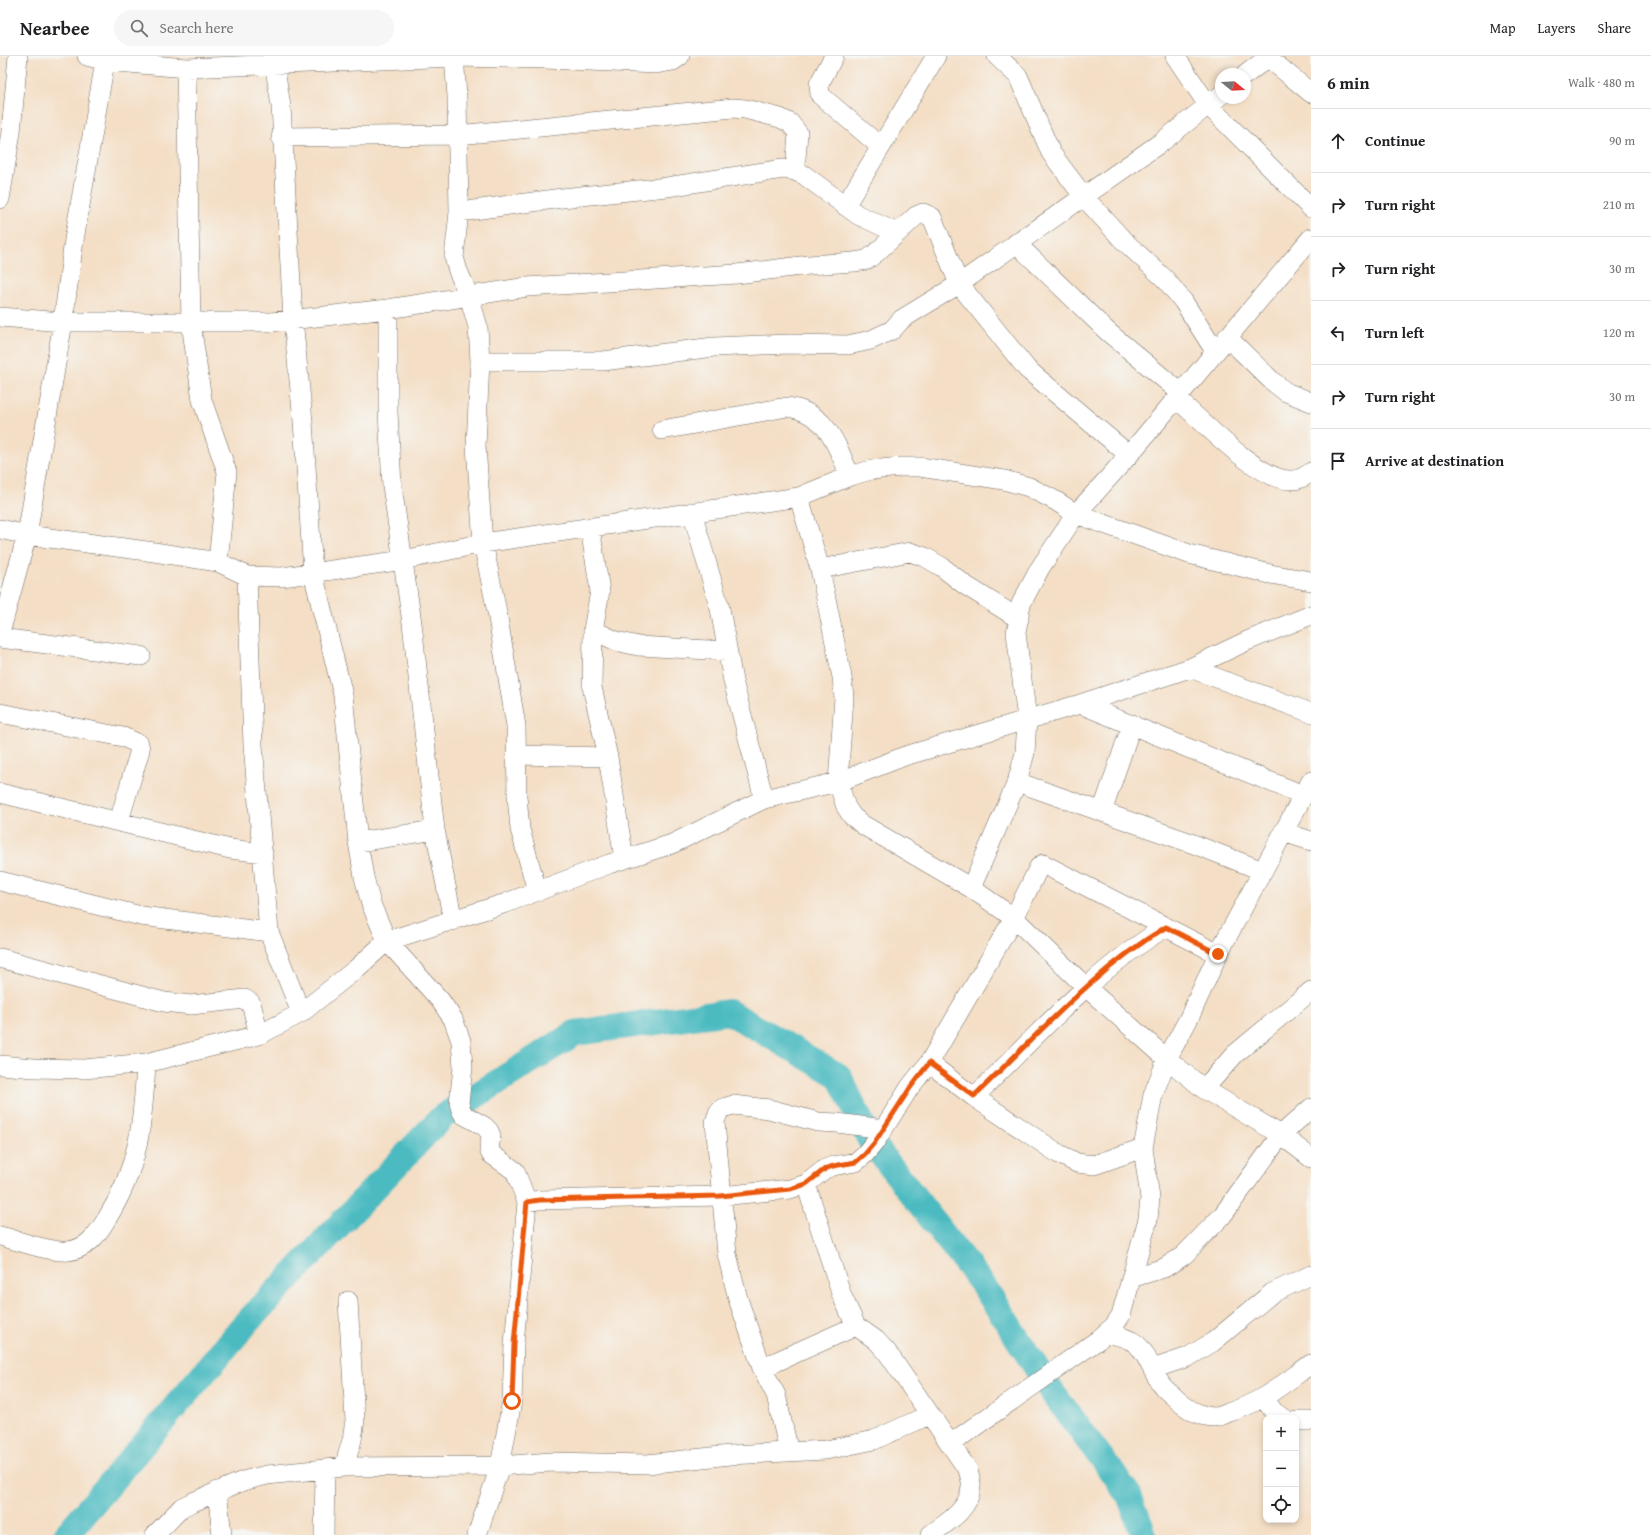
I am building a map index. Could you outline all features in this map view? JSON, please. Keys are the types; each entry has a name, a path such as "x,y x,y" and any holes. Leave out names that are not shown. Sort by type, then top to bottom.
{"street":[{"path":"0,199 11,132 18,56"},
{"path":"87,56 186,68 274,61 454,57 656,64 673,61 680,56"},
{"path":"834,56 819,84 820,95 881,147"},
{"path":"845,206 936,56"},
{"path":"997,56 1018,76 1051,153 1084,197 1123,240 1166,280 1221,344 1286,392 1311,402"},
{"path":"1175,56 1311,208"},
{"path":"454,57 458,135 459,212 454,257 458,271 469,296 478,327 480,361 476,446 482,543 497,612 516,726 517,796 520,829 537,891"},
{"path":"1251,70 1268,57 1311,93"},
{"path":"0,633 27,535 63,322 74,240 106,58"},
{"path":"274,61 281,106 281,137 293,319 303,421 313,573 343,695 358,842 364,877 371,904 387,941 440,1000 453,1019 461,1041 463,1067 459,1103 461,1110 464,1115 484,1126 489,1131 491,1136 489,1150 491,1154 515,1171 527,1202 514,1344 512,1401 500,1466 477,1535"},
{"path":"186,68 191,323 202,400 227,472 218,562"},
{"path":"480,361 603,361 714,347 790,344 848,345 871,340 892,330 902,319 959,284 1084,197 1163,141 1214,100"},
{"path":"281,137 458,135 613,119 745,109 780,118 796,128 798,133 795,171"},
{"path":"459,212 562,198 667,187 783,169 795,171 858,215 897,233"},
{"path":"0,317 63,322 271,322 388,309 526,288 737,274 809,265 854,262 867,260 916,216 923,213 932,217 959,284 1027,369 1129,455"},
{"path":"1016,243 1108,332 1255,467 1272,477 1291,480 1305,476 1311,472"},
{"path":"972,888 1017,782 1025,753 1027,719 1016,633 1021,604 1040,568 1076,514 1129,455 1221,344 1310,243"},
{"path":"388,309 388,412 392,478 404,560 435,830 453,921"},
{"path":"662,430 787,407 797,408 809,413 823,425 832,436 850,476"},
{"path":"0,529 27,535 218,562 247,576 282,577 404,560 482,543 799,497 850,476 871,470 920,467 1004,480 1029,487 1056,501 1076,514 1189,554 1270,574 1311,581"},
{"path":"799,497 820,569 842,677 844,698 838,782 846,807 852,816 863,825 972,888 1014,918 1087,988 1204,1089 1281,1135 1311,1158"},
{"path":"692,512 720,610 733,681 764,799"},
{"path":"590,528 600,591 593,630 592,687 608,757 624,859"},
{"path":"820,569 910,552 925,556 965,585 1019,619"},
{"path":"247,576 253,745 269,932 301,1013"},
{"path":"0,1065 34,1068 84,1069 146,1063 259,1035 301,1013 356,969 387,941 453,921 624,859 672,844 764,799 838,782 905,756 1080,704 1190,668 1247,641 1311,615"},
{"path":"593,630 616,641 638,646 727,651"},
{"path":"0,638 141,656"},
{"path":"1190,668 1311,713"},
{"path":"950,1444 1106,1333 1114,1326 1121,1315 1148,1219 1150,1198 1143,1148 1153,1095 1167,1058 1189,1018 1218,954 1307,788 1080,704"},
{"path":"0,713 123,737 139,744 140,750 120,821"},
{"path":"1102,812 1132,724"},
{"path":"517,755 608,757"},
{"path":"1017,782 1191,843 1263,871"},
{"path":"0,793 230,849 263,853"},
{"path":"358,842 435,830"},
{"path":"1283,832 1311,841"},
{"path":"527,1202 539,1200 720,1196 790,1189 806,1184 825,1169 856,1162 865,1154 884,1129 910,1088 929,1063 1014,918 1039,867 1043,864 1218,954"},
{"path":"0,881 141,916 269,932"},
{"path":"974,1096 1087,988 1137,944 1166,927"},
{"path":"0,958 164,1002 191,1005 245,999 251,1003 259,1035"},
{"path":"1204,1089 1235,1054 1311,991"},
{"path":"0,1236 67,1252 83,1247 96,1236 118,1201 129,1176 136,1153 144,1099 146,1063"},
{"path":"929,1063 974,1096 1059,1154 1077,1163 1094,1165 1143,1148"},
{"path":"789,1452 776,1395 762,1368 738,1299 727,1254 720,1196 715,1122 718,1114 723,1108 734,1105 769,1109 818,1122 837,1122 884,1129"},
{"path":"1132,1278 1164,1268 1183,1256 1222,1216 1281,1135 1311,1108"},
{"path":"806,1184 842,1296 856,1326 876,1340 887,1352 968,1470 971,1486 962,1511 930,1535"},
{"path":"1153,1370 1188,1357 1212,1342 1272,1293 1311,1274"},
{"path":"324,1535 334,1468 352,1440 355,1420 348,1301"},
{"path":"762,1368 856,1326"},
{"path":"1106,1333 1124,1337 1136,1343 1149,1360 1159,1382 1184,1407 1200,1414 1214,1417 1238,1410 1264,1398 1311,1364"},
{"path":"1264,1398 1274,1412 1278,1415"},
{"path":"155,1535 182,1507 243,1481 267,1475 334,1468 500,1466 550,1462 647,1464 730,1455 826,1450 874,1440 929,1415"},
{"path":"1299,1421 1311,1420"},
{"path":"217,1491 222,1535"}],"waterway":[{"path":"66,1535 248,1321 442,1117 575,1033 729,1012 839,1076 870,1140 983,1285 1052,1392 1129,1495 1144,1535"}],"route":[{"path":"512,1401 514,1344 527,1202 539,1200 720,1196 790,1189 806,1184 825,1169 856,1162 865,1154 875,1142 910,1088 929,1063 974,1096 1087,988 1137,944 1166,927 1218,954"}]}
